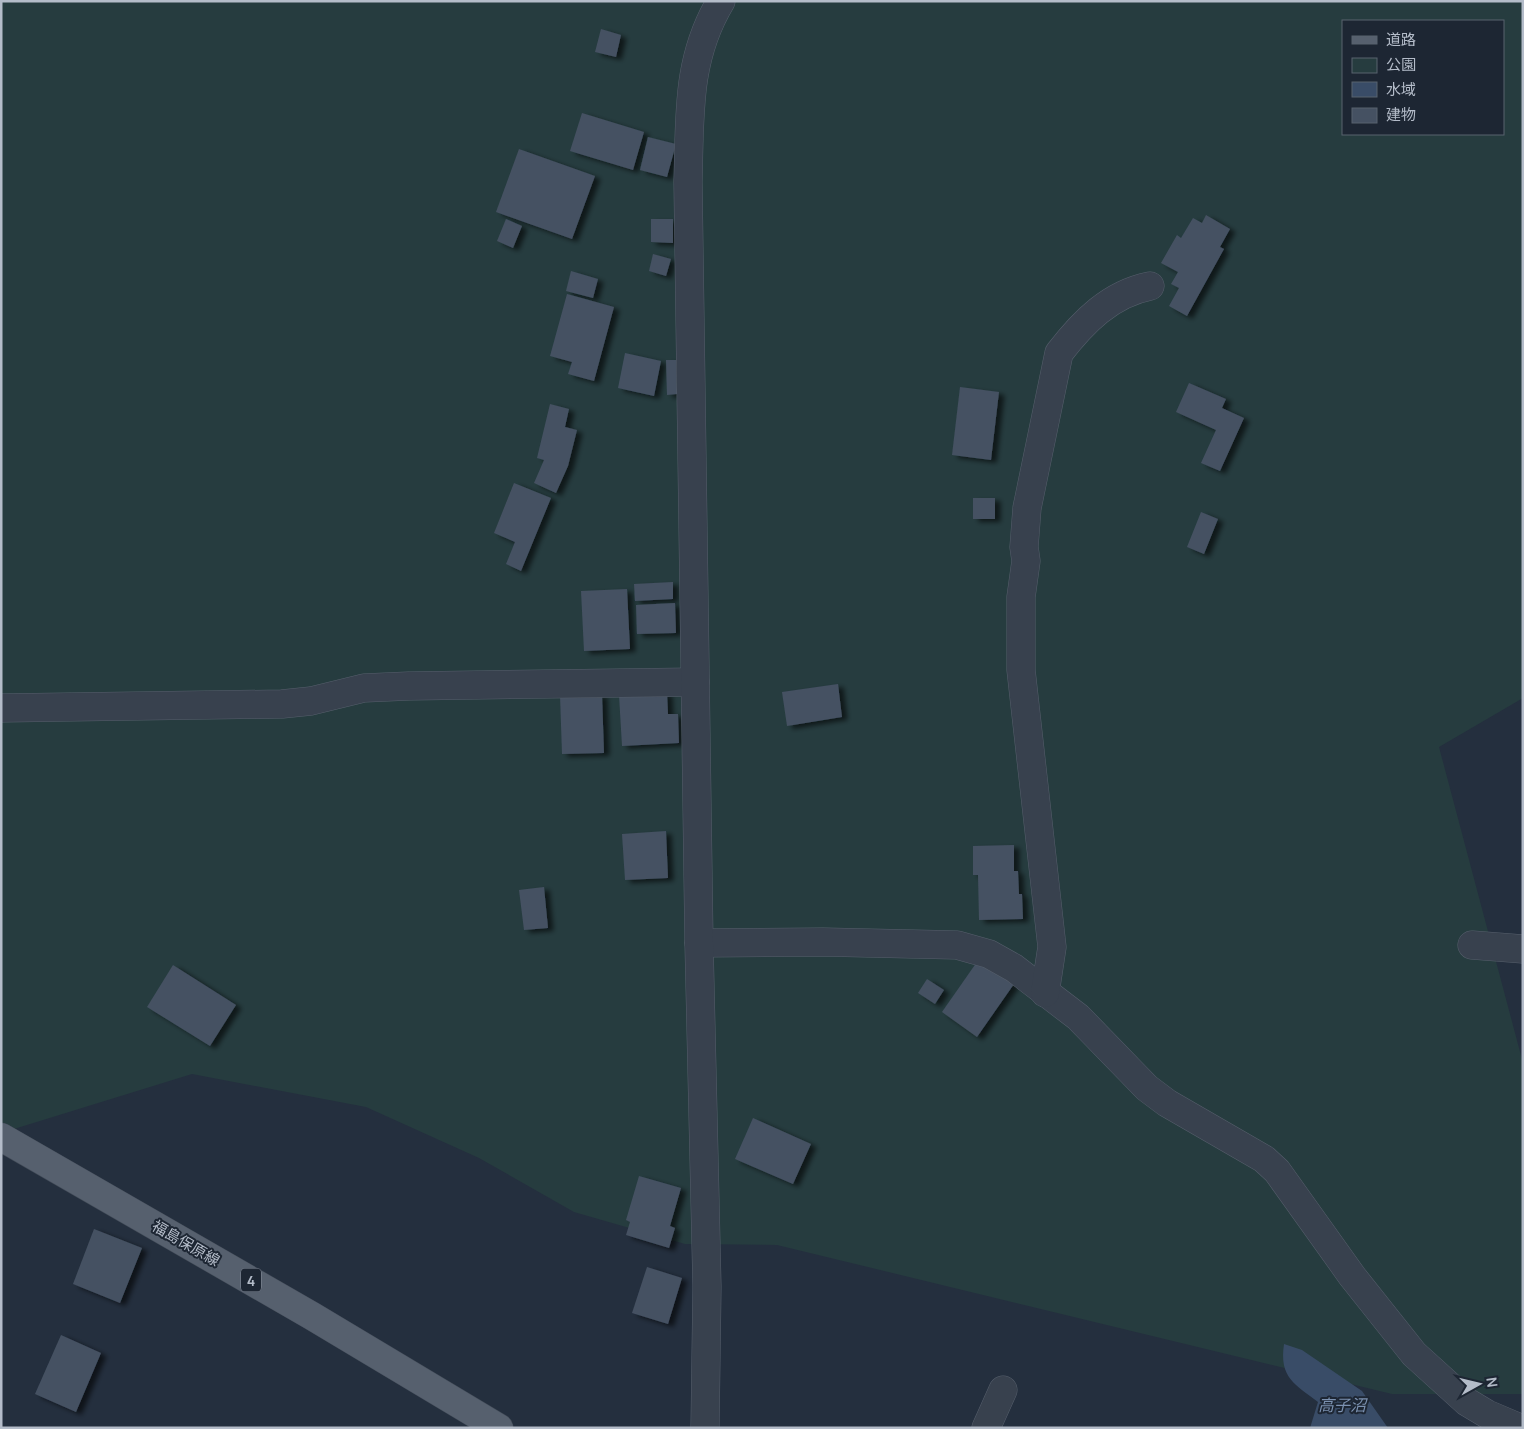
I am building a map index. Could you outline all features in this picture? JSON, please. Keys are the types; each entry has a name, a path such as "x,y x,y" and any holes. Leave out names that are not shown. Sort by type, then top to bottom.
{"main road":[{"name":"福島保原線","path":"1,1137 312,1316 499,1428"}],"street":[{"path":"705,1428 707,1288 699,944 688,181 693,71 705,36 721,1"},
{"path":"1045,993 1052,947 1021,670 1021,597 1026,561 1024,547 1027,508 1058,353 1074,334 1107,303 1136,289 1150,286"},
{"path":"1,708 282,704 311,702 364,688 409,686 695,682"},
{"path":"699,944 957,945 989,954 1014,968 1078,1017 1154,1093 1167,1103 1264,1159 1277,1171 1352,1276 1414,1354 1468,1402 1487,1414 1520,1428"},
{"path":"1472,945 1523,949"},
{"path":"986,1428 1003,1390"}],"green space":[{"path":"1,1 1523,1 1523,698 1439,747 1523,1063 1523,1394 1392,1394 777,1245 685,1244 574,1212 479,1158 366,1107 192,1074 1,1133"}],"water":[{"name":"高子沼","path":"1284,1344 1302,1350 1362,1391 1388,1428 1310,1428 1318,1402 1296,1385 1286,1373 1283,1356"}],"building":[{"path":"601,29 621,35 616,57 595,52"},
{"path":"582,113 644,132 633,170 570,151"},
{"path":"648,137 676,144 667,177 640,170"},
{"path":"519,149 595,176 572,239 496,212"},
{"path":"1206,215 1230,229 1220,247 1224,249 1187,316 1169,306 1179,288 1171,284 1178,272 1161,263 1177,235 1181,238 1193,218 1202,223"},
{"path":"506,219 522,226 513,248 497,241"},
{"path":"651,219 673,219 673,243 651,242"},
{"path":"653,254 671,259 666,276 649,271"},
{"path":"571,271 598,279 593,298 566,291"},
{"path":"567,294 614,307 594,381 568,374 572,362 550,356"},
{"path":"625,353 661,361 654,396 618,388"},
{"path":"666,360 676,360 677,394 667,395"},
{"path":"1189,383 1226,399 1222,408 1244,418 1220,471 1201,463 1216,430 1176,412"},
{"path":"960,387 999,392 991,460 952,455"},
{"path":"550,404 569,409 565,427 577,430 568,466 556,493 534,483 544,460 537,458"},
{"path":"514,483 551,498 521,571 506,564 515,542 494,533"},
{"path":"973,498 995,498 995,519 973,519"},
{"path":"1201,512 1218,519 1204,554 1187,547"},
{"path":"673,582 673,599 635,601 634,584"},
{"path":"627,589 630,649 584,651 581,591"},
{"path":"675,603 676,633 637,634 636,605"},
{"path":"838,684 842,717 787,726 782,692"},
{"path":"667,692 668,714 678,714 679,743 622,746 619,695"},
{"path":"602,694 604,753 562,754 560,695"},
{"path":"666,831 668,878 625,880 622,834"},
{"path":"1014,845 1014,871 1018,871 1019,894 1022,894 1023,919 979,920 978,875 973,875 973,846"},
{"path":"544,887 548,928 524,930 519,890"},
{"path":"979,959 1014,984 977,1037 942,1012"},
{"path":"173,965 236,1005 210,1046 147,1007"},
{"path":"927,979 944,990 935,1004 918,993"},
{"path":"753,1118 811,1144 793,1184 735,1159"},
{"path":"639,1176 681,1188 670,1226 675,1228 669,1248 626,1235 630,1222 626,1220"},
{"path":"94,1229 142,1248 120,1303 73,1284"},
{"path":"647,1267 682,1278 668,1324 632,1313"},
{"path":"61,1335 101,1353 76,1412 35,1394"}]}
